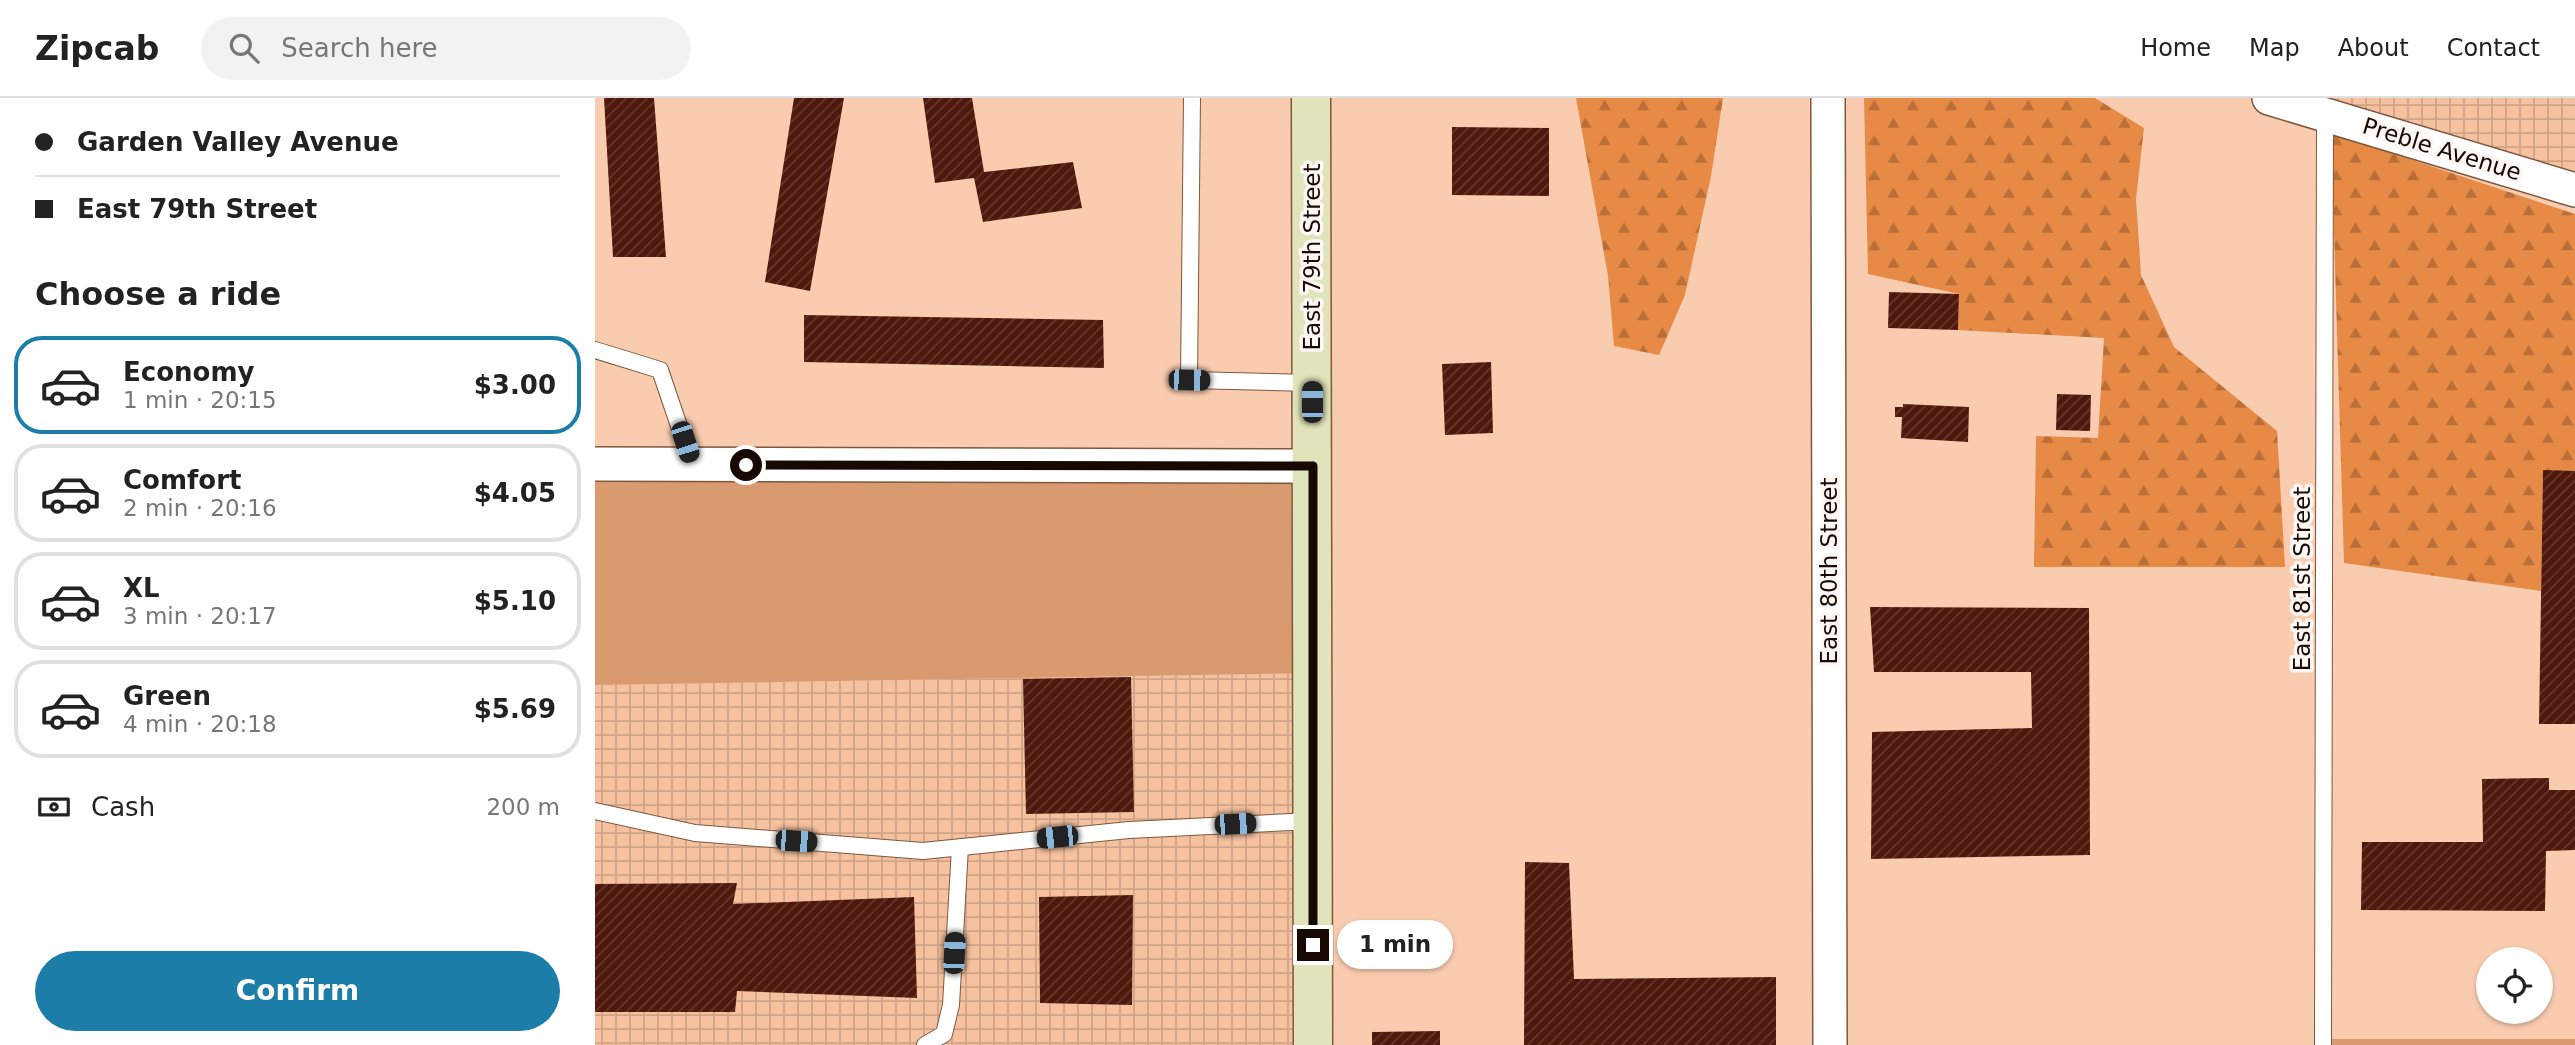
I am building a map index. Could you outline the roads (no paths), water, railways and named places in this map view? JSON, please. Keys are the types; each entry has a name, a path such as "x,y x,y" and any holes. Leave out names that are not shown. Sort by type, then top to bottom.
{"main road":[{"name":"East 79th Street","path":"1311,98 1313,1045"}],"street":[{"name":"East 80th Street","path":"1828,98 1830,1045"},
{"name":"Preble Avenue","path":"2269,98 2575,190"},
{"path":"595,464 1313,466"}],"lane":[{"path":"1192,98 1189,380 1312,383"},
{"name":"East 81st Street","path":"2323,1045 2325,114"},
{"path":"595,350 660,370 692,464"},
{"path":"595,811 695,833 923,851 1129,830 1313,821"},
{"path":"925,1045 944,1034 951,1006 960,847"}]}
